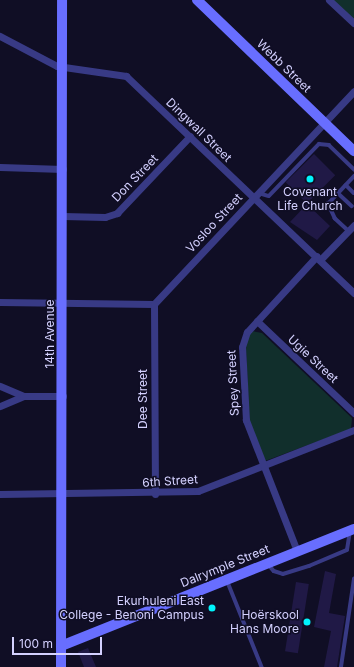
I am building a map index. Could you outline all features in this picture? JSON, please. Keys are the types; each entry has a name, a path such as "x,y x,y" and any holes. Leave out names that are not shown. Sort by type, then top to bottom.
{"street":[{"name":"14th Avenue","path":"61,667 63,494 62,0"},
{"name":"Webb Street","path":"197,0 354,151"},
{"path":"329,0 354,23"},
{"name":"Dingwall Street","path":"0,36 63,67 126,76 256,195 354,293"},
{"name":"Vosloo Street","path":"154,304 354,91"},
{"name":"Don Street","path":"63,216 105,217 117,213 190,136"},
{"path":"0,167 63,168"},
{"name":"Spey Street","path":"297,551 262,466 246,420 242,374 244,339 257,321 354,225"},
{"path":"0,302 154,304"},
{"name":"Dee Street","path":"154,304 155,494"},
{"name":"Ugie Street","path":"257,321 354,413"},
{"path":"0,386 23,396 63,396"},
{"path":"0,406 23,396"},
{"name":"6th Street","path":"0,494 155,494 198,491 354,430"},
{"name":"Dalrymple Street","path":"61,646 352,529"}],"lane":[{"path":"256,195 269,196 320,144 329,145 354,169"},
{"path":"348,231 328,209 338,192 354,176"},
{"path":"346,185 354,193"},
{"path":"338,192 352,206"},
{"path":"268,563 274,571 286,573 344,552 350,544 352,529"},
{"path":"226,579 262,667"},
{"path":"341,667 354,579"}],"green space":[{"path":"333,0 354,0 354,21"},
{"path":"252,331 262,333 352,418 351,429 265,461 250,429 246,349 247,337"}],"building":[{"name":"Covenant Life Church","path":"314,154 335,175 307,203 286,182"},
{"path":"307,204 330,226 317,240 290,222"},
{"path":"325,571 336,574 329,613 345,616 337,667 324,667 331,631 314,627"},
{"path":"296,582 309,584 298,653 285,651"},
{"path":"88,648 96,667 84,667 78,652"}],"place":[{"name":"Covenant Life Church","path":"310,179"},
{"name":"Ekurhuleni East College - Benoni Campus","path":"212,608"},
{"name":"Hoërskool Hans Moore","path":"307,622"}]}
